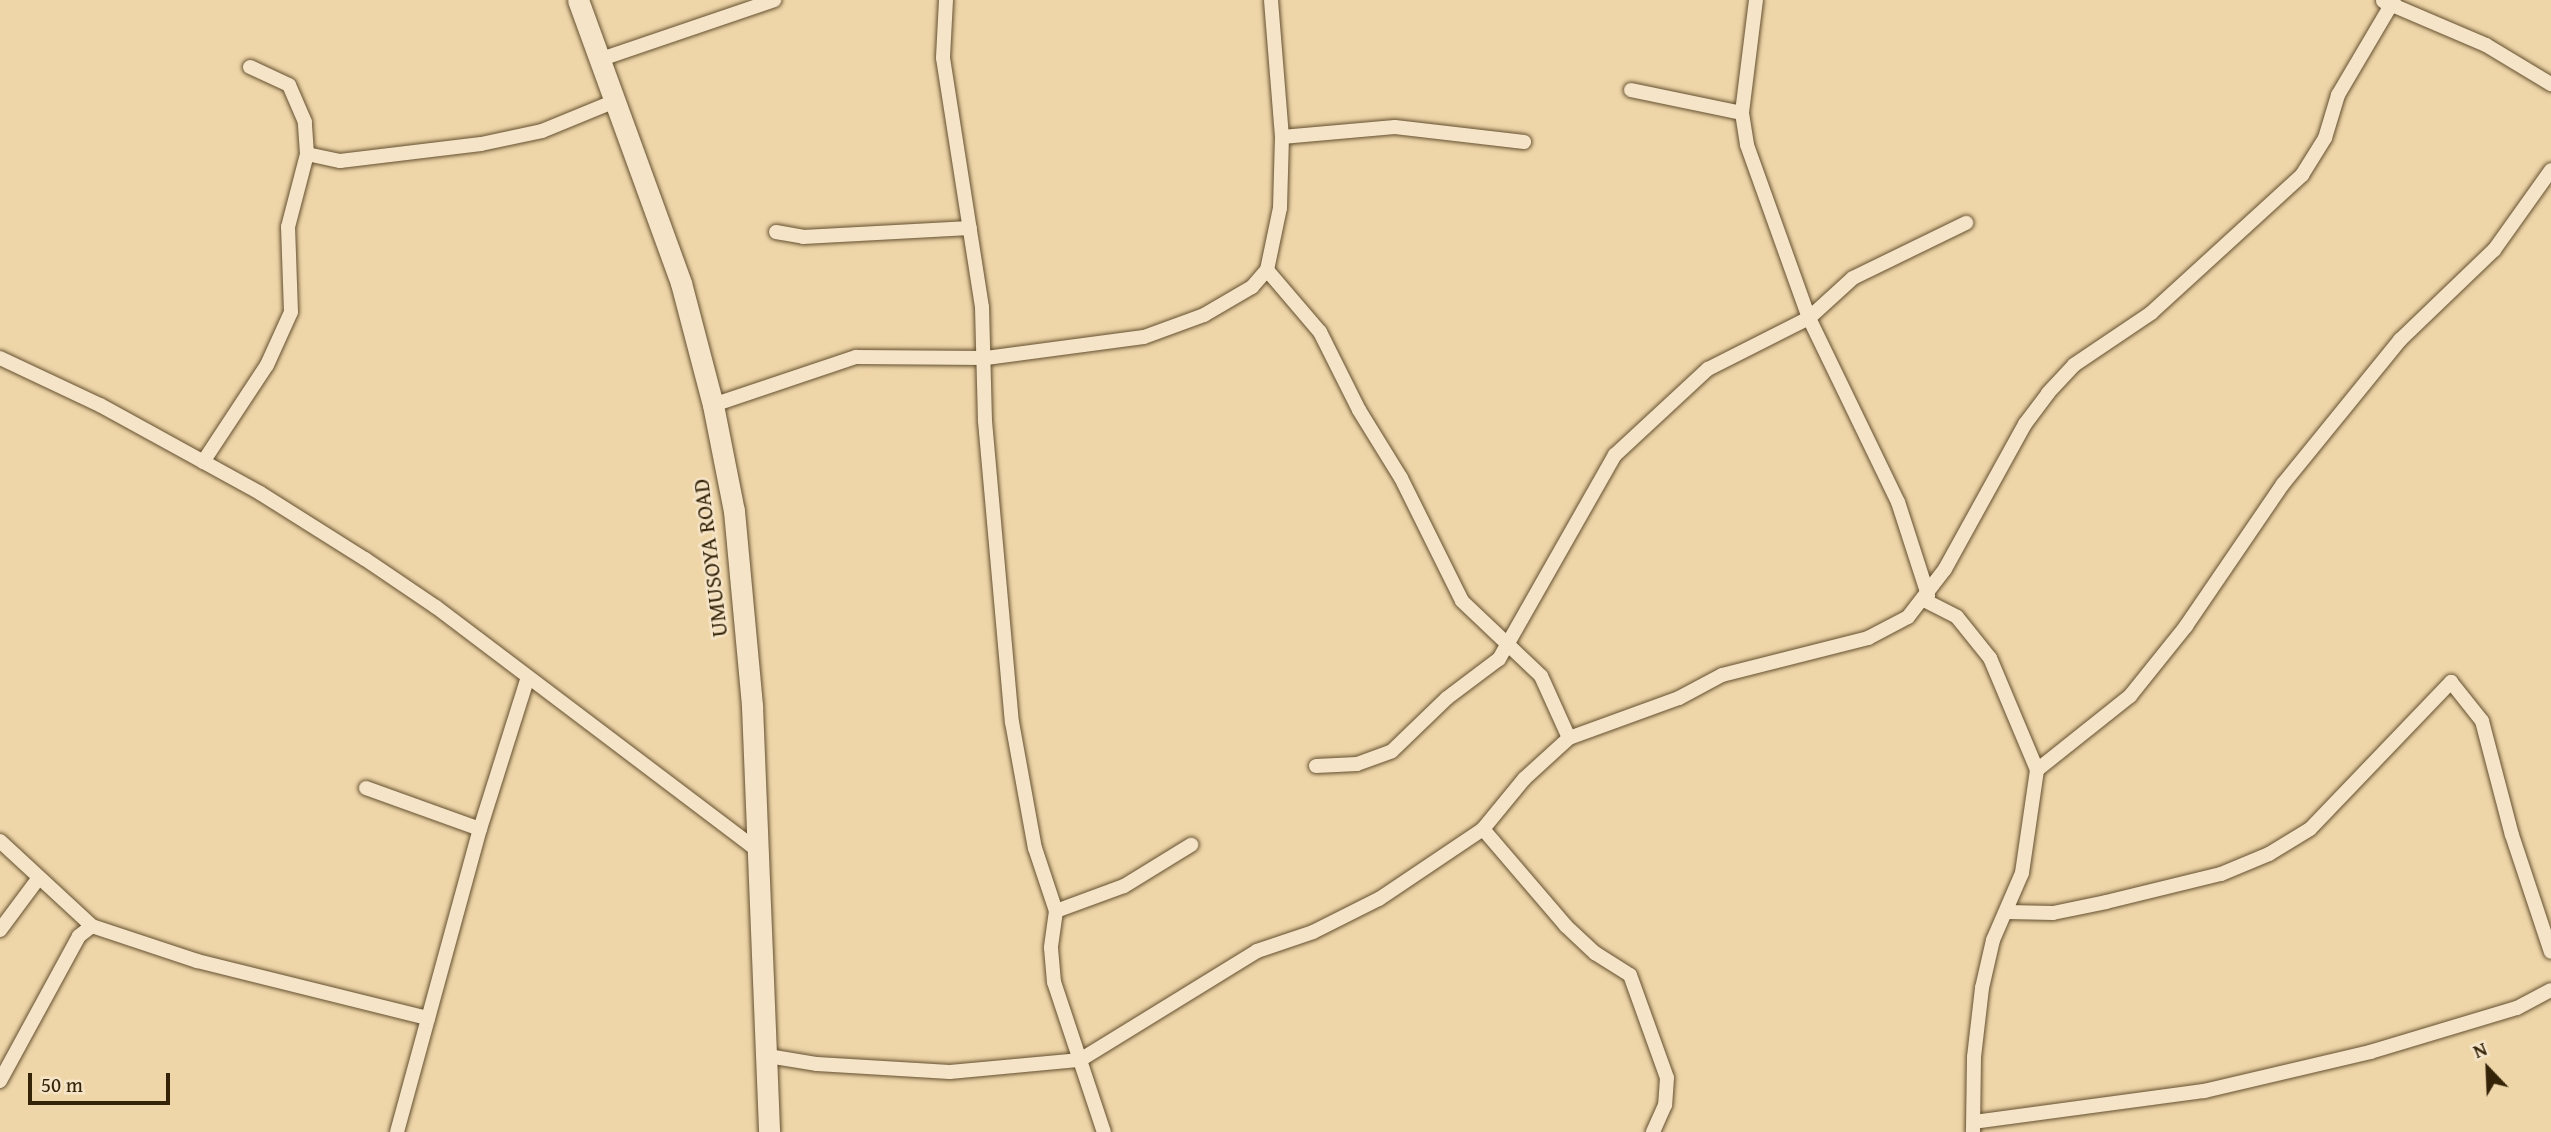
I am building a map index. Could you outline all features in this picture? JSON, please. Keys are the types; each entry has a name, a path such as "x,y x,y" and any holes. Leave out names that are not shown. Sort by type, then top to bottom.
{"main road":[{"name":"UMUSOYA ROAD","path":"578,0 681,283 713,405 734,510 745,613 768,1056 769,1132"}],"street":[{"path":"601,59 774,0"},
{"path":"946,0 943,58 970,228 986,358 986,433 1012,722 1033,836 1056,911 1051,948 1054,982 1104,1132"},
{"path":"713,405 856,357 986,358 1144,337 1204,315 1252,287 1267,270 1280,208 1282,137 1271,0"},
{"path":"1756,0 1742,113 1761,190 1809,318 1898,502 1926,598 1957,617 1990,659 2038,769 2022,873 2008,912 1993,940 1982,988 1974,1057 1974,1127 2204,1091 2370,1052 2517,1009 2551,990"},
{"path":"768,1056 817,1064 950,1072 1080,1060 1257,951 1312,932 1379,899 1483,829 1524,779 1569,738 1679,698 1722,675 1868,638 1908,617 1926,598 2048,393 2074,365 2151,313 2302,175 2325,138 2338,95 2389,1 2486,45 2551,84"},
{"path":"203,462 267,365 291,312 288,227 307,154 306,122 289,85 250,67"},
{"path":"1631,90 1742,113"},
{"path":"307,154 340,161 481,144 542,131 615,102"},
{"path":"1282,137 1395,127 1524,142"},
{"path":"2038,769 2130,696 2186,626 2283,484 2400,340 2494,250 2551,170"},
{"path":"1316,766 1357,764 1392,751 1447,698 1485,673 1507,647 1615,455 1708,369 1809,318 1853,278 1966,223"},
{"path":"776,232 803,237 970,228"},
{"path":"1267,270 1320,332 1359,410 1401,478 1462,601 1507,647 1541,676 1569,738"},
{"path":"0,358 203,462 375,566 757,850"},
{"path":"397,1132 480,829 527,680"},
{"path":"2008,912 2053,913 2106,902 2221,874 2269,854 2310,829 2451,682 2482,721 2512,835 2551,953"},
{"path":"366,788 480,829"},
{"path":"1483,829 1566,926 1595,953 1630,975 1667,1078 1665,1105 1653,1132"},
{"path":"0,841 38,879 92,926 197,961 428,1018"},
{"path":"1056,911 1125,886 1191,845"},
{"path":"0,930 38,879"},
{"path":"0,1080 79,936 92,926"}]}
